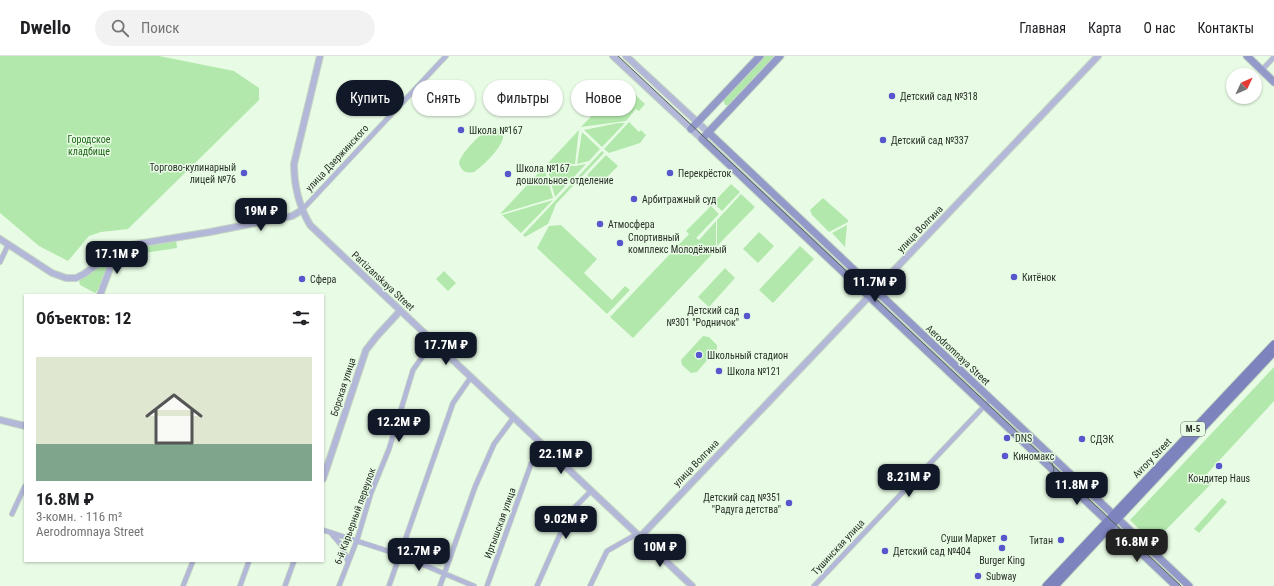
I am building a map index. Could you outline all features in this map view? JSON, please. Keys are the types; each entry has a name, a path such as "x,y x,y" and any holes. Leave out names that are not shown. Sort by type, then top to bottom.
{"main road":[{"path":"691,129 760,56"},
{"path":"702,139 780,56"},
{"path":"1247,56 1260,68"},
{"path":"1262,70 1274,82"},
{"path":"720,98 720,103 723,107 726,109 732,107"},
{"name":"Aerodromnaya Street","path":"708,132 1189,586"},
{"name":"Aerodromnaya Street","path":"702,139 1176,586"},
{"name":"Avrory Street","path":"1055,586 1115,516 1274,344"},
{"name":"Avrory Street","path":"1115,516 1274,352"},
{"name":"Avrory Street","path":"1046,586 1109,523"}],"street":[{"name":"Partizanskaya Street","path":"320,56 294,165 297,192 302,210 314,230 692,586"},
{"name":"улица Дзержинского","path":"0,239 52,273 66,278 76,278 84,274 118,249 134,244 210,232 292,216 302,210 446,56"},
{"name":"Aerodromnaya Street","path":"613,56 702,139"},
{"name":"Aerodromnaya Street","path":"626,56 708,132"},
{"name":"улица Волгина","path":"590,586 607,551 639,535 869,297 1098,56"},
{"path":"1262,70 1274,58"},
{"path":"0,262 8,245"},
{"path":"100,294 118,249"},
{"name":"Борская улица","path":"324,476 366,350 400,311"},
{"name":"6-й Карьерный переулок","path":"339,586 357,540 371,493 389,449 413,370 433,342"},
{"path":"389,586 453,403 471,377"},
{"name":"Тушинская улица","path":"814,586 991,399"},
{"path":"440,586 475,487 494,444 514,417"},
{"path":"0,420 24,426"},
{"name":"Иртышская улица","path":"487,586 531,464 544,446"},
{"path":"12,514 24,488"},
{"path":"537,586 570,512 591,490"},
{"path":"324,530 400,555 474,586"},
{"path":"329,532 342,546 348,563"},
{"path":"183,586 193,562"},
{"path":"240,586 249,562"},
{"path":"285,586 294,562"}],"green space":[{"name":"Городское кладбище","path":"0,56 159,56 234,71 259,88 259,100 128,229 101,232 89,236 68,261 39,246 0,213"},
{"path":"765,56 777,56 730,106 725,105 723,100"},
{"path":"636,95 645,104 639,111 636,109"},
{"path":"592,116 630,116 626,121 581,127"},
{"path":"629,122 639,132 641,130 646,135 640,143 609,153 604,149"},
{"path":"625,123 602,147 584,130"},
{"path":"493,127 501,130 503,135 498,149 479,169 469,173 464,171 459,163 463,154 484,132"},
{"path":"579,130 575,164 548,163"},
{"path":"582,132 600,149 589,161 577,164"},
{"path":"602,151 604,153 556,204 548,224 525,237 523,235"},
{"path":"606,155 618,166 598,186 587,175"},
{"path":"586,164 555,197 546,165 575,166"},
{"path":"544,167 553,198 500,214"},
{"path":"731,184 740,192 722,211 713,203"},
{"path":"741,194 755,207 717,246 717,220"},
{"path":"823,198 848,220 848,222 829,232 812,215 810,210"},
{"path":"553,200 521,233 502,215"},
{"path":"711,206 719,214 696,238 699,240 716,221 716,250 633,338 610,317 689,234 686,231"},
{"path":"561,225 597,259 584,273 612,300 625,286 630,290 607,314 537,248 549,226"},
{"path":"847,225 845,247 832,233"},
{"path":"759,232 774,246 758,263 743,249"},
{"path":"176,240 177,248 144,253 143,244"},
{"path":"800,246 814,259 773,303 759,290"},
{"path":"113,255 98,290 95,293 80,285 79,281"},
{"path":"725,268 735,278 709,307 698,297"},
{"path":"444,271 456,283 448,291 436,279"},
{"name":"Школьный стадион","path":"703,336 709,337 717,345 717,349 697,372 691,373 682,365 681,360"},
{"path":"1274,367 1274,401 1204,477 1211,484 1153,543 1130,520"},
{"path":"1222,498 1227,502 1199,533 1194,529"}],"tram line":[{"path":"618,56 1181,586"},
{"path":"1007,436 1022,434"},
{"path":"1052,463 1054,469 1052,479"}],"place":[{"name":"Детский сад №318","path":"892,96"},
{"name":"Школа №167","path":"461,130"},
{"name":"Детский сад №337","path":"883,140"},
{"name":"Торгово-кулинарный лицей №76","path":"244,173"},
{"name":"Перекрёсток","path":"670,173"},
{"name":"Школа №167 дошкольное отделение","path":"508,174"},
{"name":"Арбитражный суд","path":"634,199"},
{"name":"Атмосфера","path":"600,224"},
{"name":"Спортивный комплекс Молодёжный","path":"620,243"},
{"name":"Китёнок","path":"1014,277"},
{"name":"Сфера","path":"302,279"},
{"name":"Детский сад №301 \"Родничок\"","path":"747,316"},
{"name":"Школьный стадион","path":"699,355"},
{"name":"Школа №121","path":"719,371"},
{"name":"DNS","path":"1007,438"},
{"name":"СДЭК","path":"1082,439"},
{"name":"Киномакс","path":"1005,456"},
{"name":"Кондитер Haus","path":"1219,466"},
{"name":"Детский сад №351 \"Радуга детства\"","path":"789,503"},
{"name":"Суши Маркет","path":"1004,538"},
{"name":"Титан","path":"1061,540"},
{"name":"Burger King","path":"1002,548"},
{"name":"Детский сад №404","path":"885,551"},
{"name":"Subway","path":"978,576"}]}
